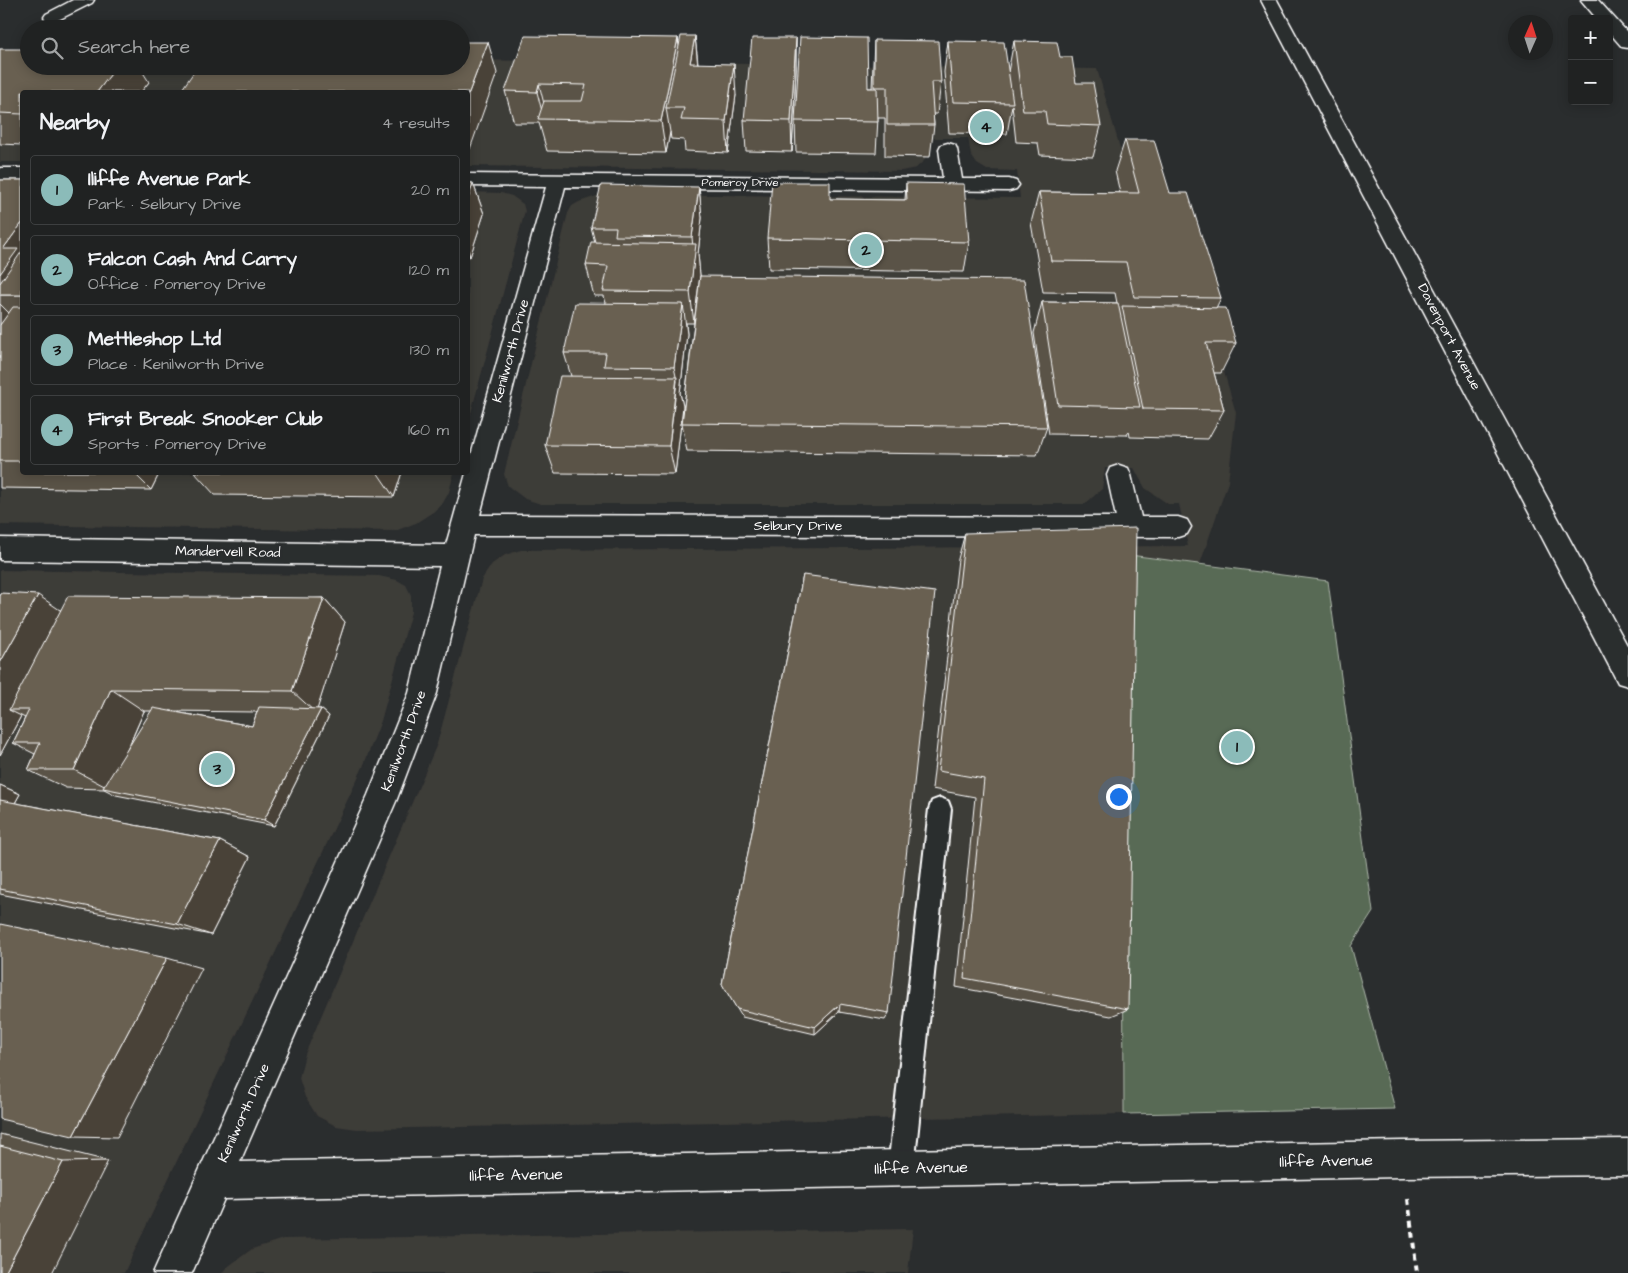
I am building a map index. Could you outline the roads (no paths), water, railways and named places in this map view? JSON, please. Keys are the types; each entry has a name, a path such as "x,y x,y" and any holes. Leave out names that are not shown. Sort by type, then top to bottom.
{"street":[{"path":"52,17 86,0"},
{"name":"Davenport Avenue","path":"1270,0 1628,674"},
{"path":"1589,0 1602,15"},
{"path":"1613,26 1628,43"},
{"path":"948,149 953,184"},
{"path":"0,174 20,174"},
{"path":"470,180 557,181"},
{"name":"Pomeroy Drive","path":"557,181 1009,185"},
{"name":"Kenilworth Drive","path":"172,1273 382,799 423,693 456,556 557,181"},
{"path":"1119,475 1131,527"},
{"name":"Selbury Drive","path":"465,525 1178,527"},
{"name":"Mandervell Road","path":"0,549 456,556"},
{"name":"Iliffe Avenue","path":"214,1180 1402,1159 1628,1157"}],"lane":[{"path":"901,1168 940,808"}],"place":[{"name":"First Break Snooker Club","path":"986,127"},
{"name":"Falcon Cash And Carry","path":"866,250"},
{"name":"Iliffe Avenue Park","path":"1237,747"},
{"name":"Mettleshop Ltd","path":"217,769"}]}
